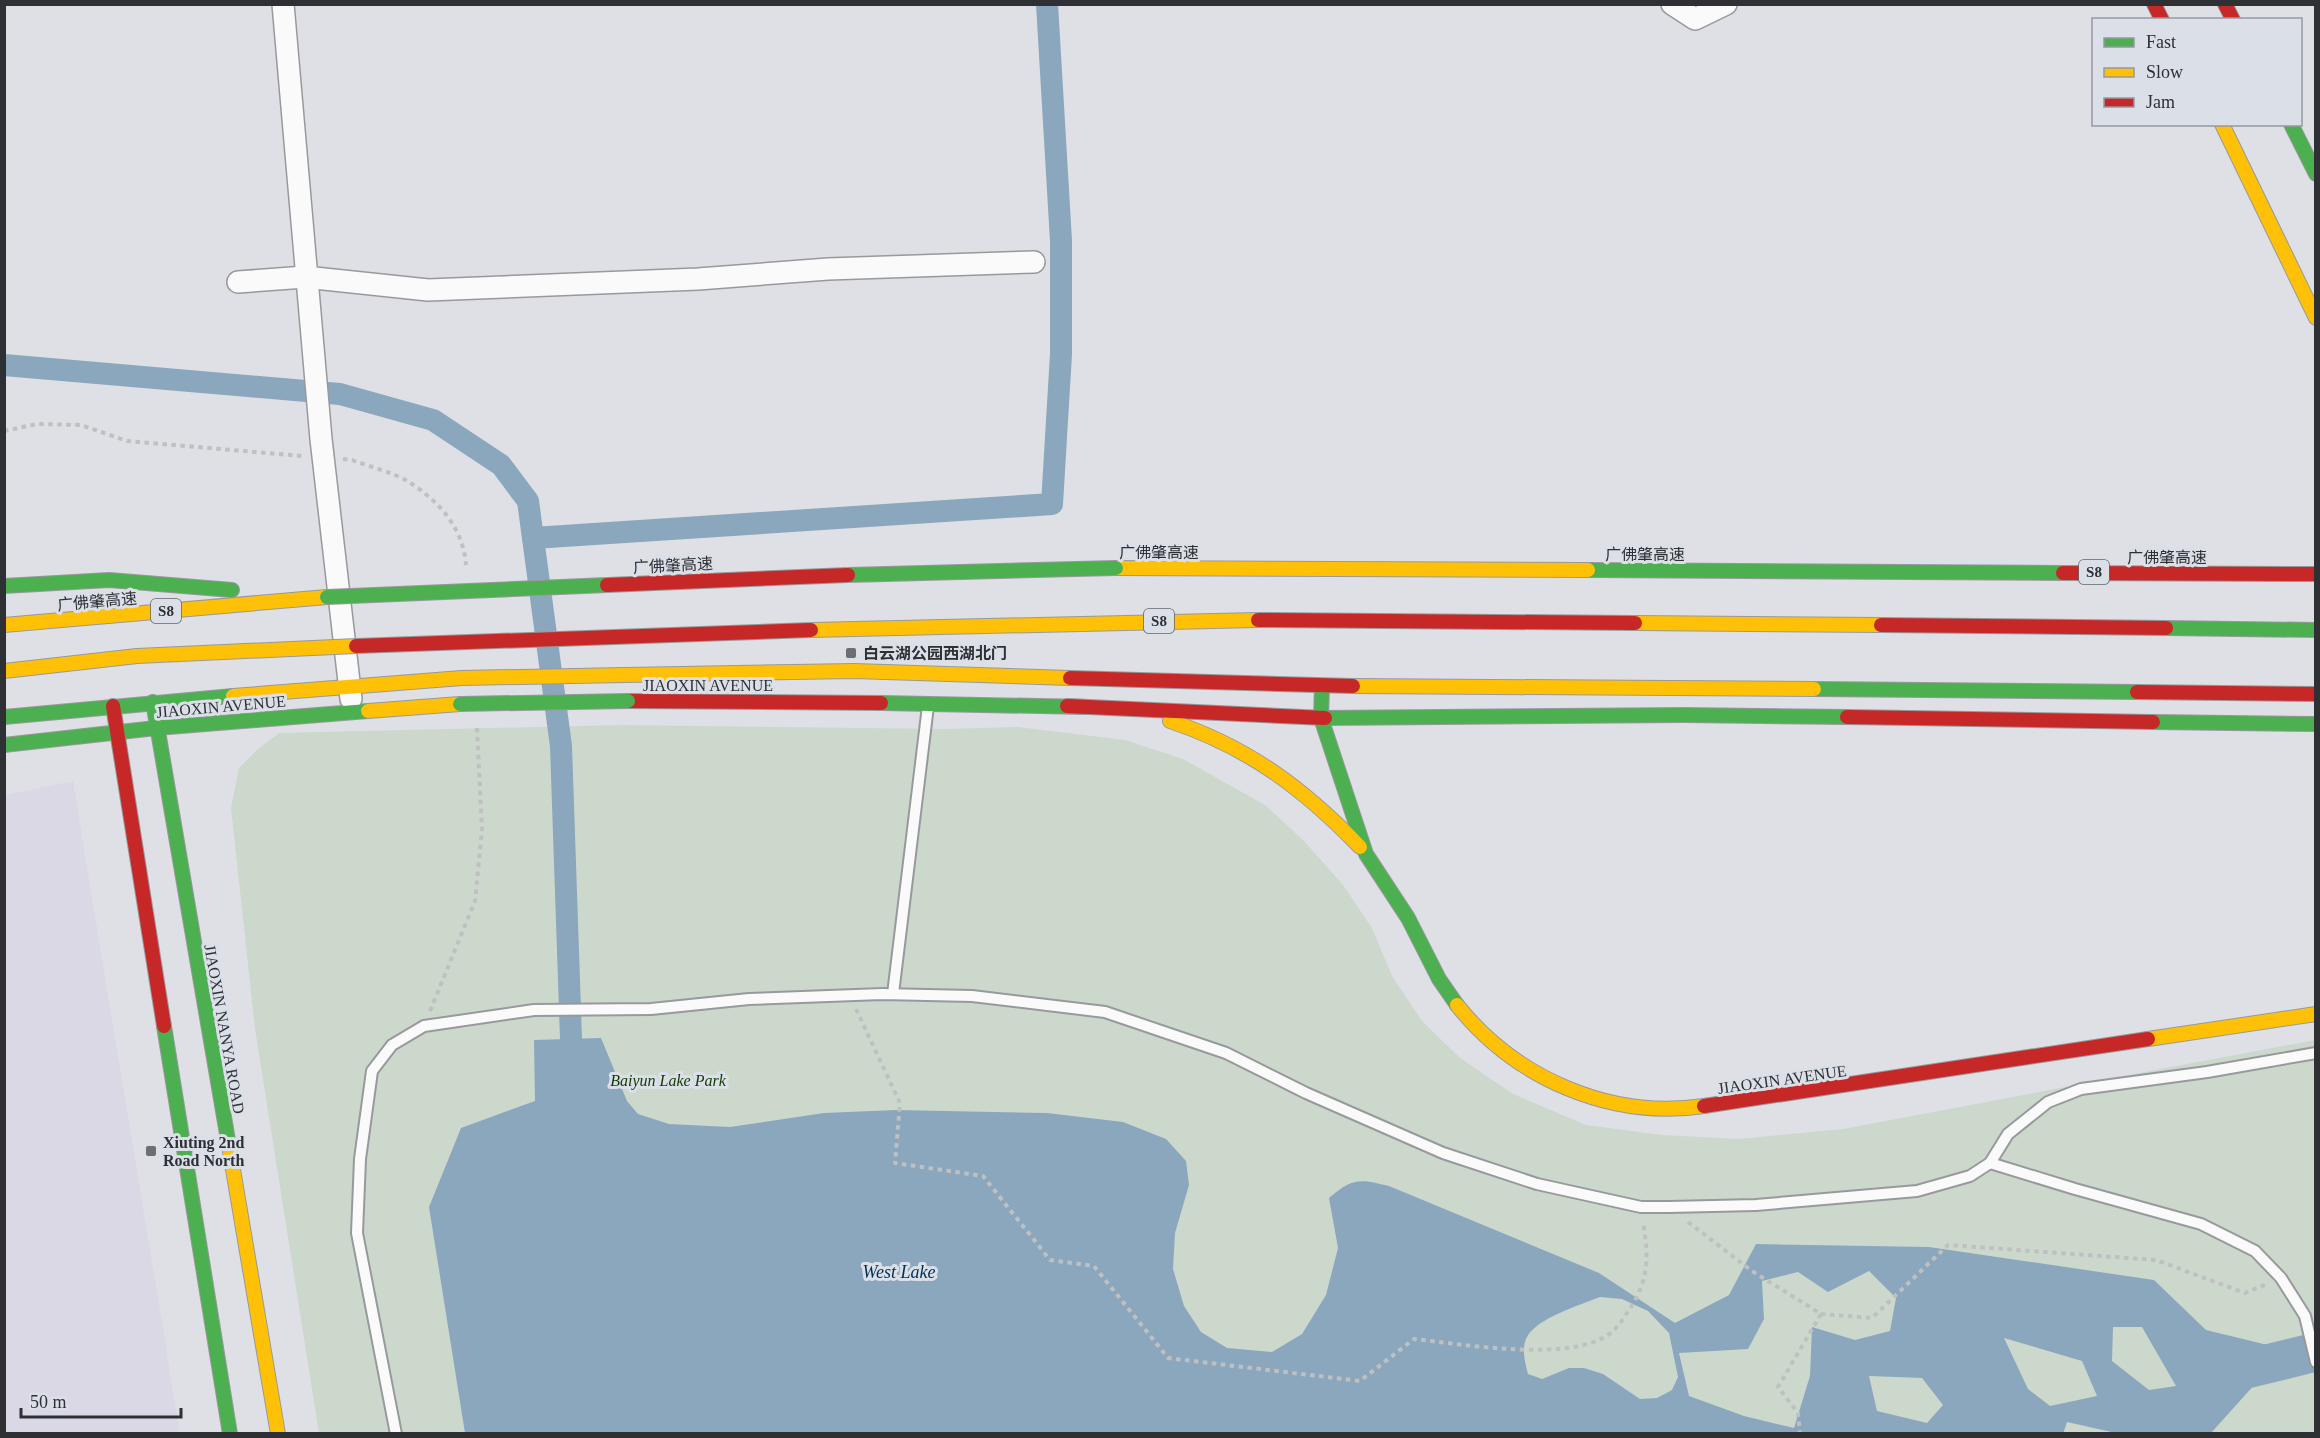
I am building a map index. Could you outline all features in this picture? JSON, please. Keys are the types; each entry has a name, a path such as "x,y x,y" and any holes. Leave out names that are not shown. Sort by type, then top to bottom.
{"main road":[{"path":"2154,4 2161,18"},
{"path":"2225,4 2232,18"},
{"path":"2223,126 2316,318"},
{"path":"2292,126 2316,174"},
{"name":"广佛肇高速","path":"4,625 327,597 835,575 1116,568 2316,574"},
{"path":"4,586 109,580 327,597"},
{"name":"S8","path":"4,671 137,656 412,643 1160,621 1290,619 2316,630"},
{"name":"JIAOXIN AVENUE","path":"4,717 153,702 462,678 854,671 1067,691 1123,711 1194,728 1234,745 1261,761 1315,802 1366,854 1408,918 1439,979 1476,1029 1532,1072 1557,1085 1595,1098 1631,1105 1663,1108 1741,1102 2316,1014"},
{"path":"1067,691 1322,686 2316,694"},
{"name":"JIAOXIN AVENUE","path":"1322,686 1321,718 1366,854"},
{"path":"1067,691 1321,718 1683,715 2316,724"},
{"name":"JIAOXIN AVENUE","path":"4,745 156,728 460,704 628,701 928,703 1067,691"},
{"name":"JIAOXIN NANYA ROAD","path":"153,702 278,1434"},
{"path":"113,706 230,1434"}],"street":[{"path":"282,4 321,439 352,712"},
{"path":"1672,4 1695,19 1726,4"},
{"path":"238,282 306,277 428,290 698,279 828,269 1034,262"}],"lane":[{"path":"893,994 928,703"},
{"path":"396,1434 357,1233 360,1159 372,1071 392,1045 424,1026 534,1010 651,1009 749,999 893,994 972,996 1105,1012 1226,1053 1306,1093 1443,1153 1537,1184 1641,1207 1756,1205 1917,1191 1970,1176 1990,1163 2008,1134 2048,1102 2081,1089 2207,1072 2316,1053"},
{"path":"1990,1163 2201,1224 2254,1251 2281,1278 2305,1316 2316,1362"}],"path":[{"path":"849,995 900,1103 895,1163 983,1176 1050,1260 1094,1266 1168,1358 1360,1381 1414,1339 1532,1350 1582,1346 1612,1332 1641,1292 1646,1270 1645,1231 1641,1207"},
{"path":"1669,1207 1752,1271 1821,1314 1872,1318 1948,1245 2156,1260 2245,1293 2281,1278"},
{"path":"1800,1434 1798,1413 1778,1387 1821,1314"}],"shaded area":[{"path":"73,781 180,1433 5,1433 5,795"}],"green space":[{"name":"Baiyun Lake Park","path":"621,725 943,729 1018,727 1125,740 1183,759 1265,805 1304,841 1343,885 1372,928 1392,976 1422,1021 1460,1058 1513,1094 1586,1125 1662,1135 1738,1139 1843,1129 2315,1040 2315,1433 319,1433 255,1029 231,808 239,768 279,733"}],"water":[{"name":"West Lake","path":"601,1038 627,1101 638,1114 669,1124 730,1127 824,1113 896,1110 1047,1113 1123,1122 1166,1139 1186,1161 1189,1185 1175,1233 1173,1269 1184,1306 1201,1332 1227,1348 1272,1352 1302,1334 1326,1295 1338,1248 1329,1198 1344,1186 1364,1181 1389,1186 1599,1273 1675,1323 1729,1295 1756,1244 1929,1247 2154,1280 2206,1330 2280,1348 2274,1363 2211,1433 2116,1433 2067,1422 2063,1434 465,1433 429,1207 461,1128 535,1101 534,1040","holes":["1869,1271 1896,1298 1890,1331 1855,1340 1812,1327 1810,1376 1794,1428 1744,1416 1689,1396 1679,1353 1748,1349 1764,1319 1762,1281 1798,1272 1828,1292","1600,1297 1622,1299 1648,1311 1669,1333 1678,1377 1672,1390 1657,1398 1640,1399 1603,1374 1584,1368 1569,1368 1542,1379 1528,1374 1524,1355 1527,1337 1532,1330 1549,1318","2113,1327 2142,1327 2176,1386 2149,1390 2112,1361","2004,1338 2082,1361 2097,1396 2050,1406 2028,1389","1869,1376 1922,1378 1943,1405 1927,1423 1877,1411"]}],"waterway":[{"path":"533,538 1052,504 1061,354 1061,241 1047,4"},
{"path":"4,365 340,394 433,420 501,465 528,501 561,746 571,1039"},
{"path":"2238,1371 2316,1352"}],"traffic: fast":[{"path":"2292,126 2316,174"},
{"path":"848,575 1116,568"},
{"path":"1588,570 2063,573"},
{"path":"4,586 109,580 232,590"},
{"path":"327,597 607,585"},
{"path":"2166,628 2316,630"},
{"path":"1322,686 1321,718 1366,854 1408,918 1439,979 1457,1005"},
{"path":"1814,689 2137,692"},
{"path":"4,717 233,696"},
{"path":"460,704 628,701"},
{"path":"153,702 229,1146"},
{"path":"881,703 1087,707"},
{"path":"4,745 156,728 368,711"},
{"path":"1325,718 1683,715 1847,717"},
{"path":"2153,722 2316,724"},
{"path":"164,1026 230,1434"}],"traffic: slow":[{"path":"2223,126 2316,318"},
{"path":"1116,568 1588,570"},
{"path":"4,625 327,597"},
{"path":"811,630 1258,620"},
{"path":"1635,623 1881,625"},
{"path":"4,671 137,656 356,646"},
{"path":"625,675 854,671 1070,678"},
{"path":"462,678 625,675"},
{"path":"233,696 462,678"},
{"path":"1353,686 1814,689"},
{"path":"368,711 460,704"},
{"path":"1170,721 1225,743 1273,772 1317,806 1360,847"},
{"path":"1457,1005 1480,1031 1507,1054 1536,1073 1567,1088 1600,1099 1634,1106 1669,1109 1704,1106"},
{"path":"2148,1039 2316,1014"},
{"path":"229,1146 278,1434"}],"traffic: jam":[{"path":"2154,4 2161,18"},
{"path":"2225,4 2232,18"},
{"path":"2063,573 2316,574"},
{"path":"607,585 848,575"},
{"path":"1258,620 1635,623"},
{"path":"1881,625 2166,628"},
{"path":"356,646 811,630"},
{"path":"1070,678 1353,686"},
{"path":"2137,692 2316,694"},
{"path":"628,701 881,703"},
{"path":"113,706 164,1026"},
{"path":"1067,706 1325,718"},
{"path":"1847,717 2153,722"},
{"path":"1704,1106 2148,1039"}],"place":[{"name":"白云湖公园西湖北门","path":"851,653"},
{"name":"Xiuting 2nd Road North","path":"151,1151"}]}
